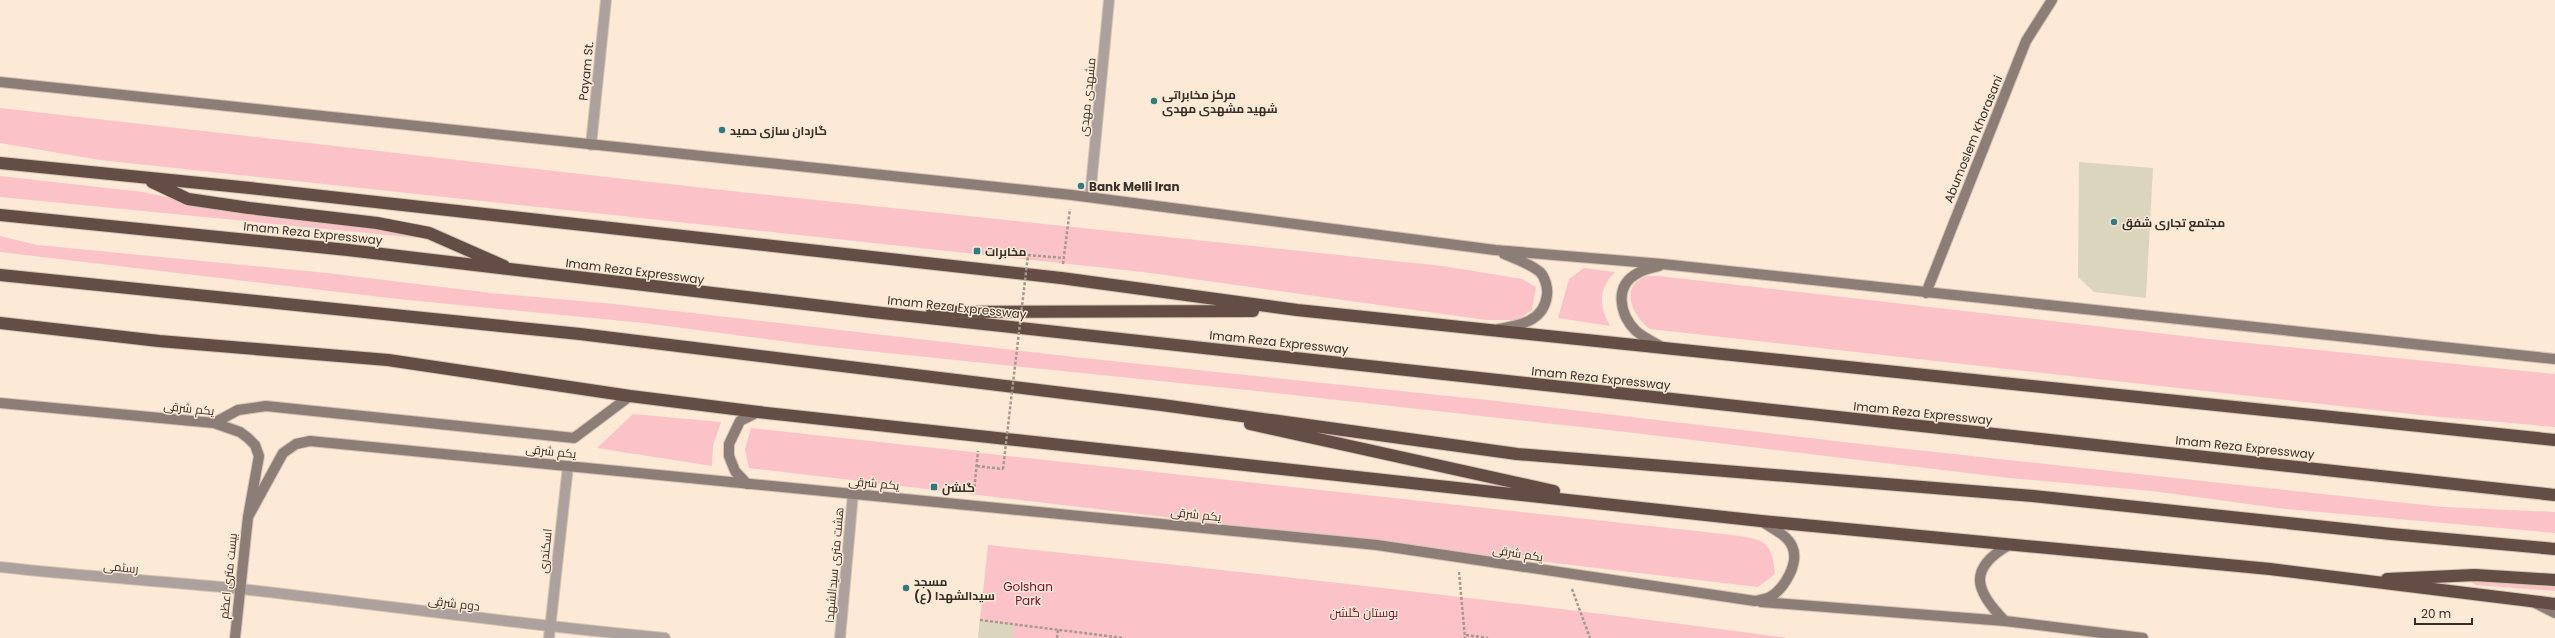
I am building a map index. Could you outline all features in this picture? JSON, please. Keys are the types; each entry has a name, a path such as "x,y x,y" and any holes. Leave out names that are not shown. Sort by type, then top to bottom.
{"highway":[{"path":"0,163 250,188 1061,278 1297,310 1660,346 2555,440"},
{"path":"145,178 188,199 249,208 377,223 429,233 517,271"},
{"name":"Imam Reza Expressway","path":"0,215 348,250 873,312 2555,495"},
{"path":"0,267 60,280"},
{"path":"0,275 580,334 1162,404 1517,454 2033,496 2391,534 2555,549"},
{"path":"873,312 1297,310"},
{"path":"0,323 159,341 388,360 630,396 758,412 1761,521 2270,569 2535,603 2555,604"},
{"path":"1162,404 1614,504"},
{"path":"2351,580 2475,575 2555,580"}],"main road":[{"name":"Abumoslem Khorasani","path":"1926,293 2026,41 2052,0"},
{"path":"0,82 1090,197 1495,250 1662,264 2555,359"},
{"path":"1492,330 1523,324 1538,315 1546,302 1548,289 1541,273 1526,263 1495,250"},
{"path":"1660,346 1637,332 1624,316 1621,299 1626,284 1637,273 1662,264"},
{"path":"214,423 238,410 266,406 574,438 630,396"},
{"name":"یکم شرقی","path":"0,402 214,423 240,432 255,445 260,456 248,517"},
{"path":"747,484 732,464 729,456 729,444 740,421 758,412"},
{"name":"یکم شرقی","path":"248,517 283,453 296,444 310,441 1377,545 1755,601 1770,597 1786,583 1793,561 1793,548 1786,538 1761,521"},
{"name":"بیست متری اعظم","path":"235,638 248,517"},
{"path":"2005,621 1982,594 1980,577 1983,567 1993,554 2009,545"},
{"path":"1755,601 2005,621 2143,638"},
{"path":"2535,603 2555,613"}],"street":[{"name":"Payam St.","path":"591,144 606,0"},
{"name":"مشهدی مهدی","path":"1090,197 1109,0"},
{"name":"اسکندری","path":"549,638 568,466"},
{"name":"هشت متری سیدالشهدا","path":"840,638 853,494"},
{"name":"رستمی","path":"0,567 78,576 240,589"},
{"name":"دوم شرقی","path":"240,589 550,627 665,638"}],"path":[{"path":"972,505 977,466 1003,469 1028,255 1064,258 1072,195"},
{"path":"1458,557 1465,636 1488,638"},
{"path":"1566,574 1590,638"},
{"path":"980,620 1123,638"},
{"path":"1057,638 1058,630"}],"green space":[{"path":"0,108 740,192 1443,266 1522,279 1536,287 1532,310 1517,320 1486,320 1143,272 100,160 0,143"},
{"path":"0,176 143,192 189,202 382,229 428,239 0,197"},
{"path":"0,236 37,245 327,273 491,293 614,304 1083,358 1497,401 1852,443 2443,507 2555,512 2555,533 2285,509 2152,491 2009,478 1626,432 1257,391 820,346 644,323 398,299 0,252"},
{"path":"1584,268 1615,272 1609,278 1603,291 1602,298 1602,305 1606,319 1610,326 1558,318 1569,279"},
{"path":"1646,276 1659,276 2218,340 2555,374 2555,427 2420,415 1650,329 1638,317 1631,301 1633,287 1638,281"},
{"path":"633,414 721,422 713,446 712,466 597,448"},
{"path":"751,428 1733,535 1752,538 1769,548 1772,554 1775,574 1758,587 749,468 745,449"},
{"name":"Golshan Park","path":"988,545 1388,588 1787,638 978,638"},
{"path":"2474,580 2555,587 2555,591 2476,585 2471,582"}],"building":[{"name":"مجتمع تجاری شفق","path":"2079,162 2153,168 2146,298 2094,292 2078,277"},
{"path":"980,620 1013,624 1014,638 978,638"}],"place":[{"name":"مرکز مخابراتی شهید مشهدی مهدی","path":"1154,101"},
{"name":"گاردان سازی حمید","path":"722,130"},
{"name":"Bank Melli Iran","path":"1081,186"},
{"name":"مجتمع تجاری شفق","path":"2114,222"},
{"name":"مخابرات","path":"977,251"},
{"name":"گلشن","path":"934,487"},
{"name":"مسجد سیدالشهدا (ع)","path":"906,588"}],"park label":[{"name":"بوستان گلشن","path":"1364,612"}]}
